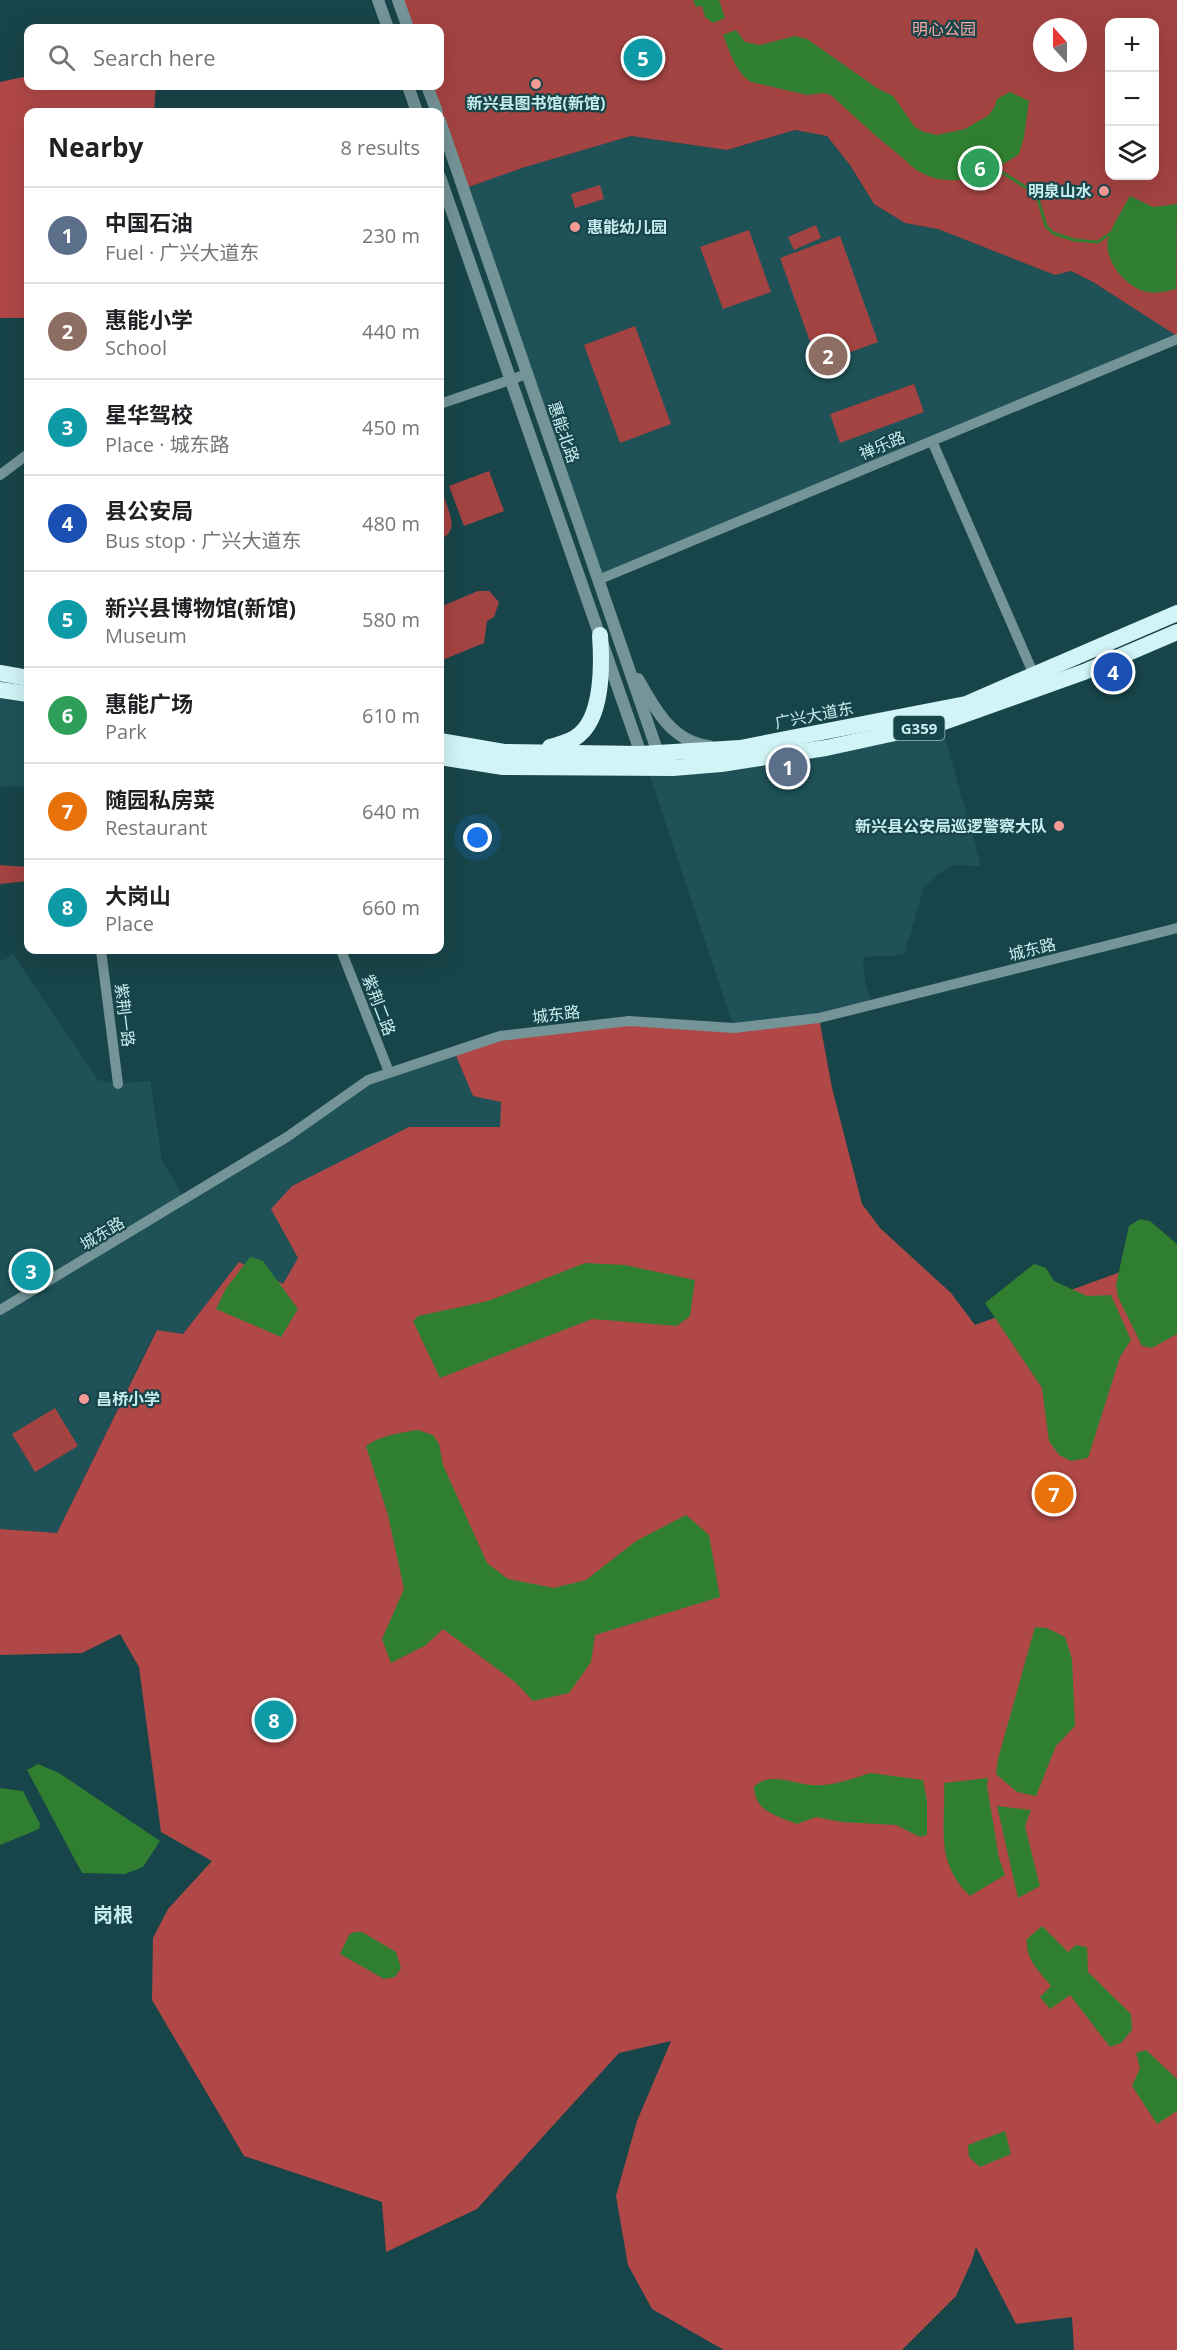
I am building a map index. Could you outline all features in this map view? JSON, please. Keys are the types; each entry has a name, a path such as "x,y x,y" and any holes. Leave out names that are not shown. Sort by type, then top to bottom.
{"highway":[{"name":"广兴大道东","path":"444,742 504,752 650,754 740,748 966,704 1177,613"},
{"name":"广兴大道东","path":"444,758 503,767 673,768 721,764 825,748 941,723 1084,672 1177,632"},
{"path":"535,751 567,742 581,734 590,720 602,668 600,635"},
{"path":"0,674 24,677"},
{"path":"0,690 24,693"}],"street":[{"path":"378,0 387,24"},
{"path":"398,0 407,24"},
{"path":"409,90 416,108"},
{"path":"429,90 436,108"},
{"name":"惠能北路","path":"444,133 619,642 650,754"},
{"name":"惠能北路","path":"444,188 600,635 650,754"},
{"name":"禅乐路","path":"598,580 1177,339"},
{"path":"444,403 527,374"},
{"path":"932,441 1034,675"},
{"path":"0,476 24,457"},
{"path":"619,642 652,704 671,730 705,746 740,748"},
{"name":"城东路","path":"0,1310 287,1137 368,1080 389,1072 500,1036 629,1021 734,1028 819,1018 1177,928"},
{"name":"紫荆一路","path":"102,954 118,1084"},
{"name":"紫荆二路","path":"343,954 389,1072"}],"shaded area":[{"path":"693,0 719,0 725,18 713,23 705,17 702,6 696,7"},
{"path":"736,30 745,42 760,45 795,36 807,39 877,88 893,96 915,127 937,135 965,129 989,115 997,99 1010,92 1029,101 1019,154 973,177 948,180 924,174 914,168 832,96 825,93 807,95 751,82 745,78 737,67 723,35"},
{"path":"24,77 24,90 156,90 154,108 24,108 24,318 0,318 0,82"},
{"path":"796,130 827,136 850,165 874,204 905,223 938,229 1055,275 1070,271 1093,282 1177,336 598,580 463,189 525,167 631,136 727,150"},
{"path":"1130,196 1153,207 1177,204 1176,289 1155,293 1140,290 1118,272 1109,256 1108,239"},
{"path":"0,690 24,693 24,786 0,787"},
{"path":"941,723 981,866 955,865 938,874 924,887 904,955 863,957 865,982 872,1006 734,1028 647,767"},
{"path":"13,954 98,1080 118,1084 150,1081 162,1160 185,1200 368,1080 454,1051 473,1096 502,1101 500,1128 409,1127 271,1209 298,1258 283,1284 239,1262 183,1334 156,1330 57,1533 0,1529 0,962"},
{"path":"819,1018 832,1088 862,1204 880,1228 951,1293 975,1325 1156,1259 1177,1258 1177,2350 1074,2350 1072,2317 1016,2324 976,2247 956,2296 902,2350 724,2350 652,2309 628,2265 616,2196 637,2121 671,2041 619,2053 477,2209 386,2252 382,2202 244,2156 152,2000 153,1938 168,1909 212,1861 161,1832 139,1667 120,1634 82,1653 0,1655 0,1529 57,1533 157,1330 183,1334 239,1262 283,1284 298,1258 271,1209 292,1186 409,1127 500,1127 501,1102 473,1096 454,1051 500,1036 629,1021 734,1028"},
{"path":"1140,1219 1150,1221 1177,1244 1177,1334 1152,1348 1142,1346 1118,1297 1116,1285 1129,1226"},
{"path":"250,1257 263,1261 298,1309 281,1337 216,1309 225,1290"},
{"path":"585,1263 625,1265 695,1280 690,1316 677,1326 592,1319 440,1378 413,1321 418,1316 488,1301"},
{"path":"1034,1264 1046,1268 1054,1281 1087,1296 1111,1295 1131,1340 1120,1357 1088,1458 1071,1461 1059,1455 1049,1441 1042,1388 985,1303"},
{"path":"418,1430 433,1435 439,1444 443,1465 487,1563 508,1579 554,1588 586,1580 636,1541 686,1515 709,1535 720,1597 595,1635 591,1662 569,1693 533,1701 515,1682 443,1629 426,1645 391,1663 382,1639 404,1589 388,1515 366,1446 384,1437"},
{"path":"1035,1627 1047,1628 1065,1637 1072,1659 1075,1726 1056,1746 1036,1796 1017,1792 996,1774 998,1759"},
{"path":"38,1764 59,1773 160,1841 143,1867 125,1874 82,1873 27,1770"},
{"path":"871,1773 923,1780 927,1801 927,1835 920,1837 896,1825 842,1822 816,1817 797,1824 768,1812 758,1802 755,1795 754,1787 767,1780 827,1785"},
{"path":"988,1778 987,1786 999,1858 1005,1875 970,1896 951,1870 946,1857 944,1783"},
{"path":"0,1788 23,1791 40,1824 39,1829 0,1845"},
{"path":"997,1806 1031,1810 1025,1826 1040,1886 1018,1898"},
{"path":"1042,1926 1068,1952 1076,1945 1087,1947 1088,1972 1131,2014 1132,2030 1121,2043 1110,2047 1070,1995 1050,2009 1040,1997 1051,1986 1031,1959 1027,1939"},
{"path":"362,1932 396,1952 401,1968 395,1977 384,1979 340,1954 349,1935"},
{"path":"1146,2050 1177,2079 1177,2111 1157,2124 1132,2086 1140,2068 1136,2053"},
{"path":"1005,2131 1011,2154 980,2167 969,2157 968,2145"}],"green space":[{"name":"明心公园","path":"398,0 1177,0 1177,336 1093,282 1071,271 1055,275 938,229 905,223 874,204 850,165 827,136 795,130 727,150 631,136 525,167 463,189 444,135 444,108 435,108 428,90 444,90 444,24 407,24"},
{"path":"600,185 604,199 575,208 571,194"},
{"path":"816,225 821,238 794,250 788,237"},
{"path":"749,230 771,292 723,309 700,247"},
{"path":"840,236 878,342 818,364 780,258"},
{"path":"635,326 671,424 620,443 584,345"},
{"path":"914,384 924,412 840,443 830,414"},
{"path":"489,471 504,511 464,526 449,486"},
{"path":"444,497 451,521 450,532 444,537"},
{"path":"478,591 489,591 499,602 494,617 487,621 484,643 444,659 444,605"},
{"path":"0,865 24,867 24,881 0,884"},
{"path":"55,1408 78,1446 35,1472 12,1434"}],"waterway":[{"path":"995,168 1027,188 1038,199 1046,226 1053,233 1074,240 1098,242 1111,233"}],"place":[{"name":"新兴县博物馆(新馆)","path":"643,58"},
{"name":"新兴县图书馆(新馆)","path":"536,84"},
{"name":"惠能广场","path":"980,168"},
{"name":"明泉山水","path":"1104,191"},
{"name":"惠能幼儿园","path":"575,227"},
{"name":"惠能小学","path":"828,356"},
{"name":"县公安局","path":"1113,672"},
{"name":"中国石油","path":"788,767"},
{"name":"新兴县公安局巡逻警察大队","path":"1059,826"},
{"name":"星华驾校","path":"31,1271"},
{"name":"昌桥小学","path":"84,1399"},
{"name":"随园私房菜","path":"1054,1494"},
{"name":"大岗山","path":"274,1720"}],"district":[{"name":"岗根","path":"113,1914"}]}
